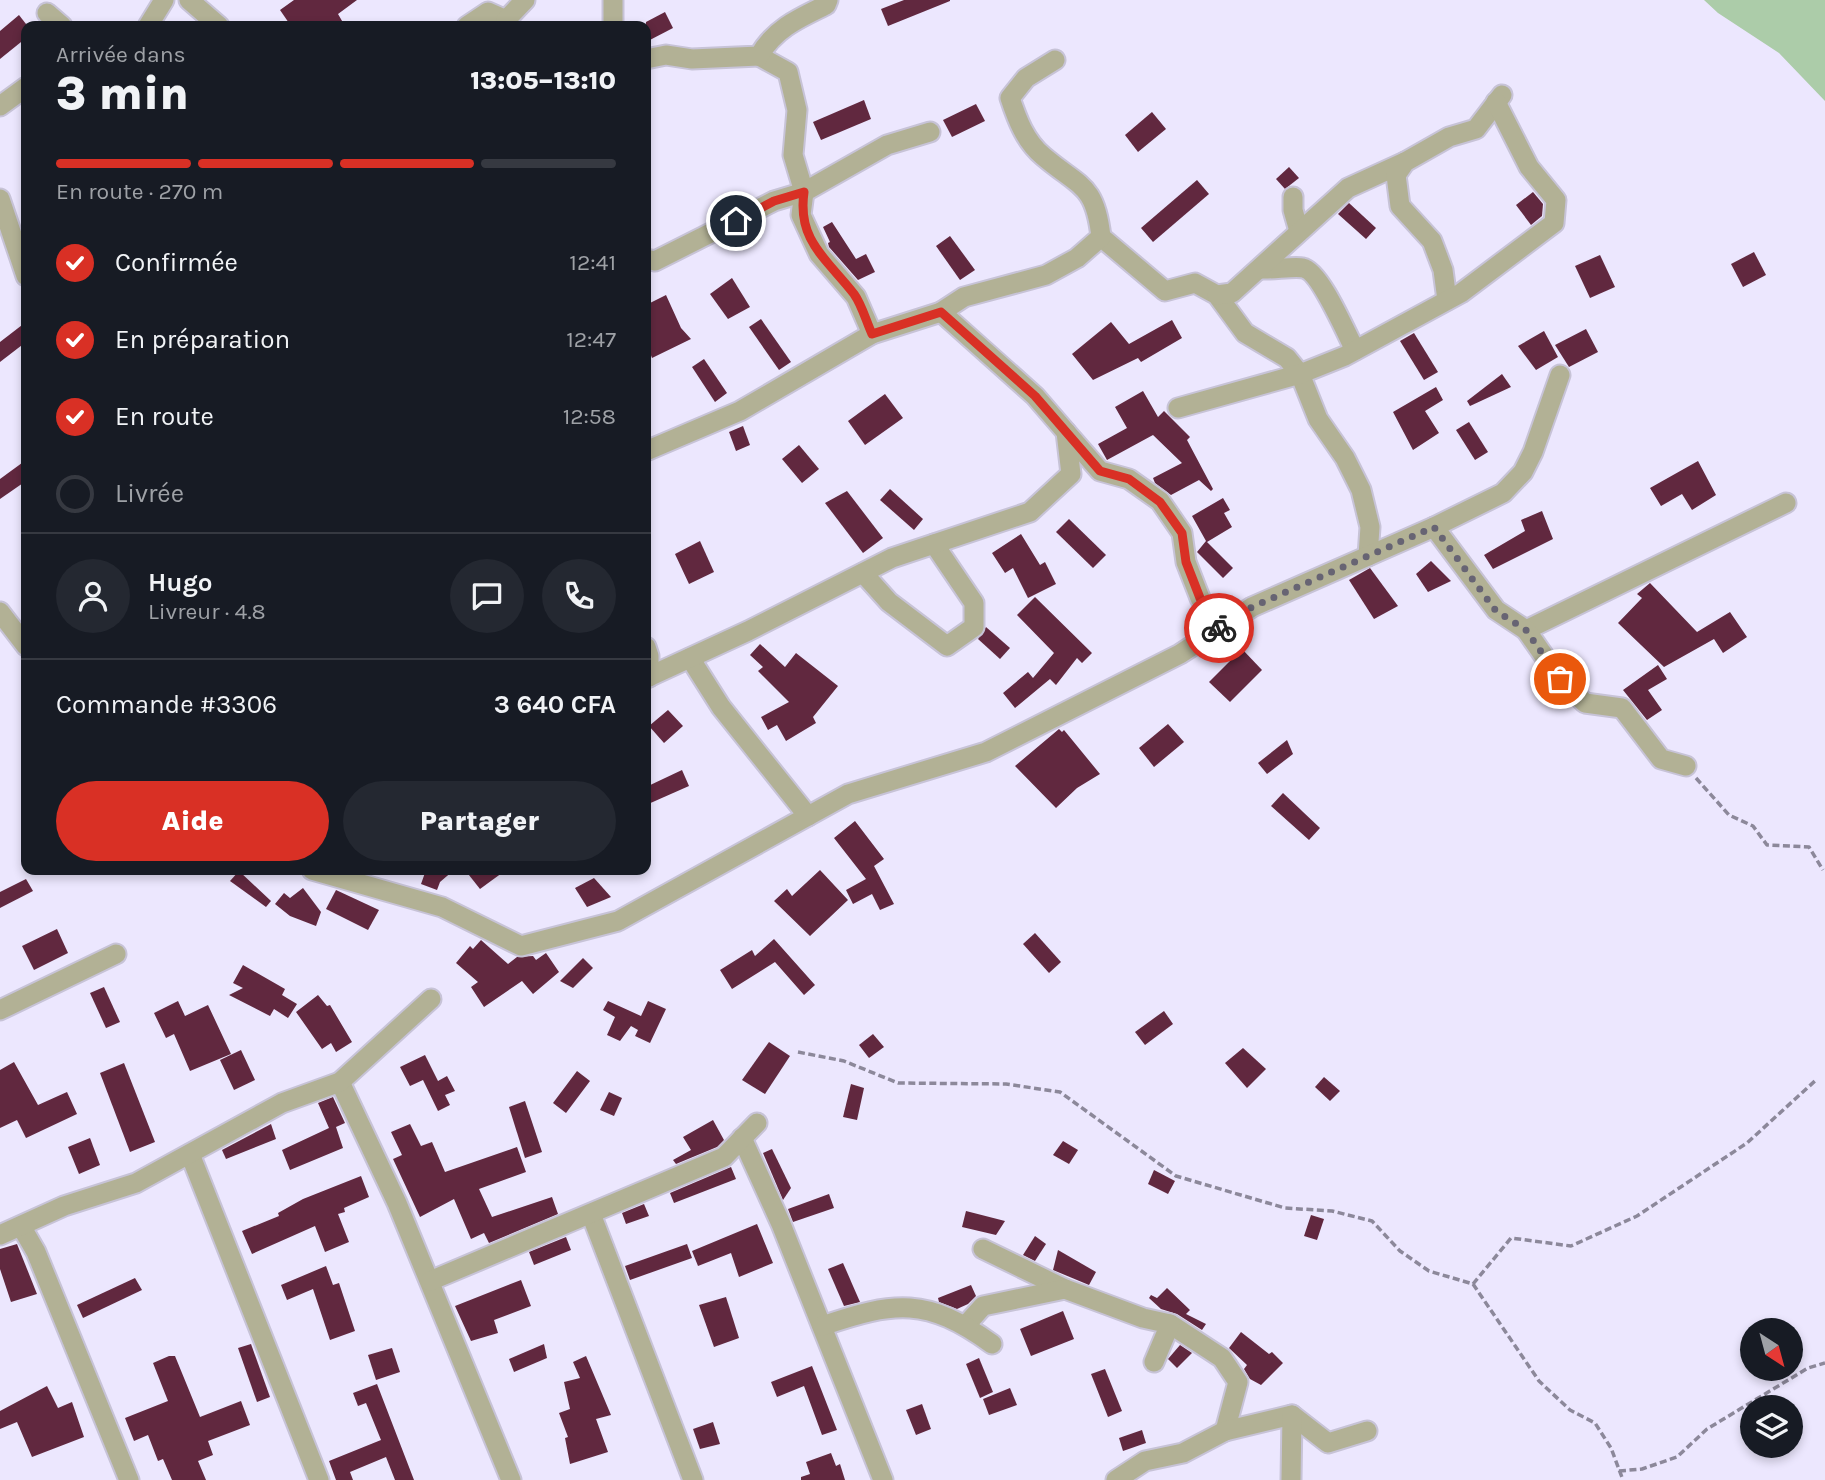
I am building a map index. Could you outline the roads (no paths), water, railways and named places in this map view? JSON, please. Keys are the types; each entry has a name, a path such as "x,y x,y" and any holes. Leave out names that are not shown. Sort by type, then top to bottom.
{"street":[{"path":"151,21 164,0"},
{"path":"188,0 213,21"},
{"path":"510,21 529,0"},
{"path":"613,0 613,21"},
{"path":"759,56 769,38 797,18 826,5 828,0"},
{"path":"474,21 488,12 504,21"},
{"path":"47,13 56,21"},
{"path":"651,58 666,55 692,59 759,56 788,72 797,110 793,155 804,192 801,215 819,254 856,297 872,334"},
{"path":"1055,60 1026,78 1010,98 1020,127 1042,155 1072,175 1097,205 1101,237 1165,291 1195,283 1217,295 1245,333 1287,358 1300,374 1318,418 1345,457 1361,490 1370,527 1368,556"},
{"path":"0,106 21,91"},
{"path":"1178,408 1300,374 1355,350 1447,300 1554,223 1556,200 1529,167 1499,99 1476,129 1449,137 1405,162 1348,188 1232,293 1217,295"},
{"path":"651,260 655,261 774,201 804,192 887,145 930,132"},
{"path":"1405,162 1396,174 1400,206 1432,241 1443,270 1447,300"},
{"path":"1293,197 1293,211 1299,231"},
{"path":"0,199 21,261"},
{"path":"651,449 740,411 872,334 941,312 964,297 1046,275 1076,258 1101,237"},
{"path":"1260,269 1303,268 1311,271 1323,287 1355,350"},
{"path":"941,312 1035,396 1100,471"},
{"path":"333,875 442,907 521,946 618,921 849,794 986,752 1180,654 1252,607 1434,527 1503,493 1523,472 1533,453 1560,374"},
{"path":"1066,432 1071,474"},
{"path":"651,677 892,558 1030,512 1071,474 1100,471 1129,479 1160,502 1182,533 1186,562 1200,598 1219,628"},
{"path":"1526,630 1786,502"},
{"path":"1434,527 1496,611 1526,630 1560,679 1585,703 1622,708 1661,759 1686,766"},
{"path":"863,573 889,602 947,646 974,627 974,603 934,544"},
{"path":"0,612 21,639"},
{"path":"690,658 721,708 808,816"},
{"path":"0,1010 116,954"},
{"path":"0,1235 64,1206 136,1183 282,1102 340,1082 430,999"},
{"path":"340,1082 430,1281 511,1480"},
{"path":"430,1281 724,1157 757,1123"},
{"path":"742,1138 822,1326 883,1480"},
{"path":"190,1154 318,1480"},
{"path":"591,1214 693,1480"},
{"path":"21,1226 36,1252 129,1480"},
{"path":"983,1249 1065,1289 1143,1318 1170,1324 1222,1358 1237,1382 1225,1431"},
{"path":"966,1325 983,1306 1065,1289"},
{"path":"822,1326 873,1309 920,1308 966,1325 992,1344"},
{"path":"1154,1362 1170,1324"},
{"path":"1116,1480 1145,1461 1183,1453 1225,1431 1292,1415"},
{"path":"1292,1415 1328,1443 1367,1431"},
{"path":"1291,1480 1292,1415"}]}
